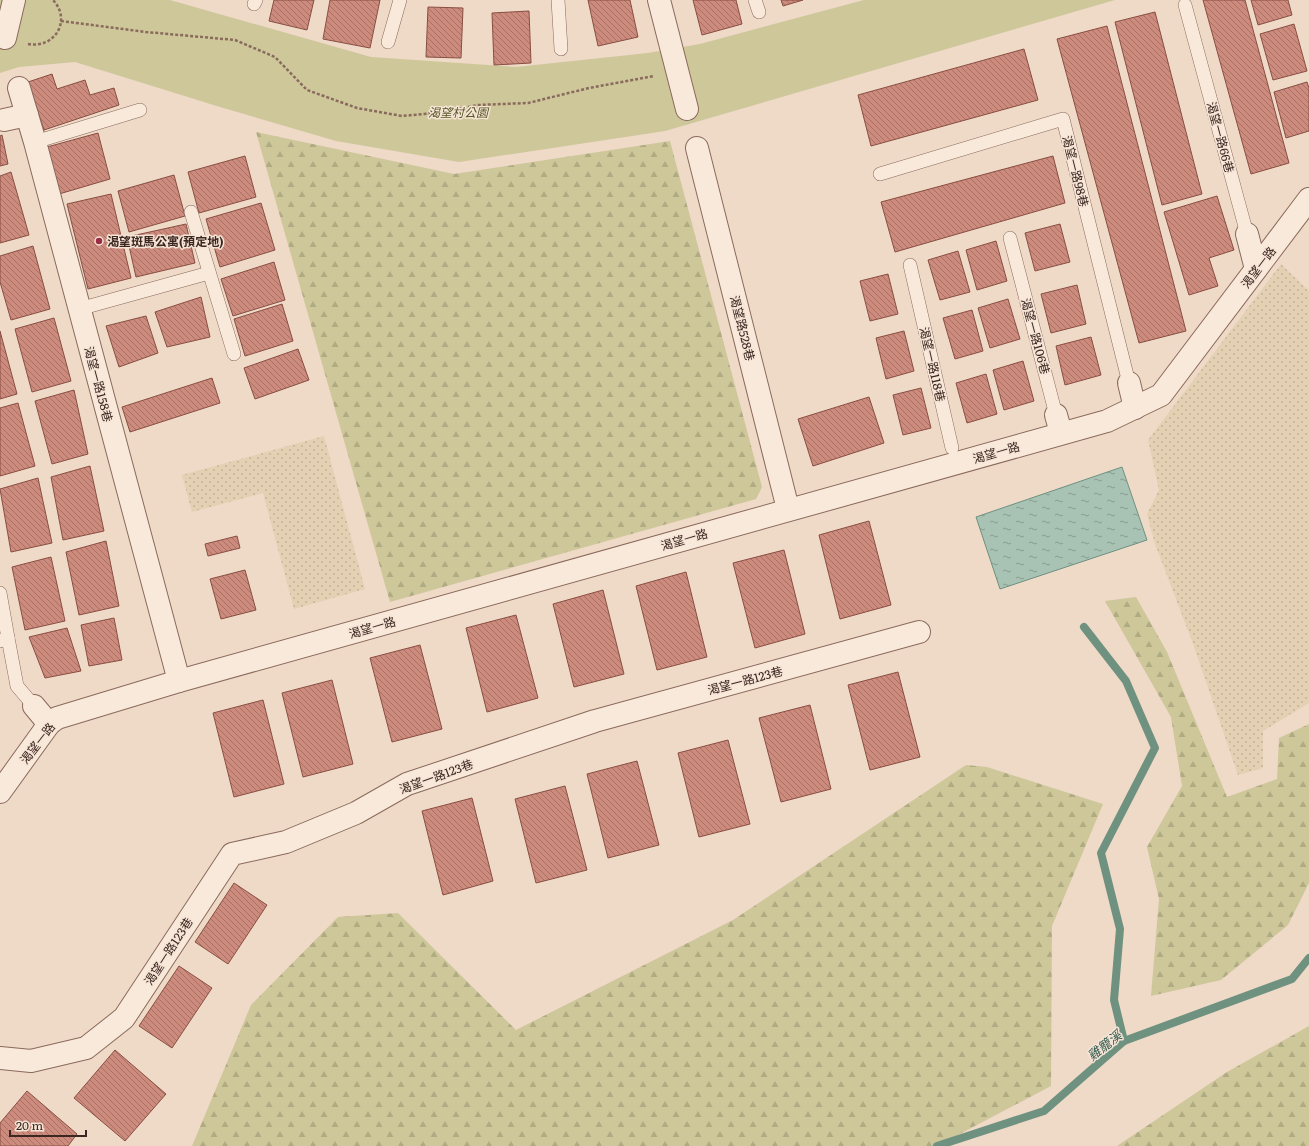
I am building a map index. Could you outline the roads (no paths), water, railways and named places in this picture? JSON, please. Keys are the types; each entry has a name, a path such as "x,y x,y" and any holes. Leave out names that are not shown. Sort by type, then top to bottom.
{"street":[{"path":"5,38 14,0"},
{"path":"659,0 687,109"},
{"name":"渴望一路158巷","path":"19,88 35,142 179,681"},
{"path":"2,121 27,115"},
{"name":"渴望路528巷","path":"698,148 788,509"},
{"name":"渴望一路","path":"0,792 49,724 58,718 179,681 788,509 954,455 1059,424 1107,421 1161,395 1309,199"},
{"name":"渴望一路66巷","path":"1247,234 1256,268"},
{"name":"渴望一路98巷","path":"1129,384 1135,408"},
{"name":"渴望一路123巷","path":"0,1058 31,1061 86,1048 124,1018 232,854 286,842 356,812 407,784 595,721 919,632"},
{"path":"34,706 49,724"}],"lane":[{"path":"388,42 400,0"},
{"path":"558,0 561,49"},
{"name":"渴望一路66巷","path":"1185,5 1247,234"},
{"path":"35,142 140,110"},
{"name":"渴望一路98巷","path":"880,174 1063,119 1129,384"},
{"path":"191,212 234,354"},
{"name":"渴望一路106巷","path":"1010,238 1059,424"},
{"name":"渴望一路118巷","path":"910,265 954,455"},
{"path":"79,309 209,273"},
{"path":"0,593 4,640 18,686 34,706"}],"water":[{"path":"1122,467 1147,540 1000,589 976,517"}],"waterway":[{"path":"1084,627 1126,681 1155,748 1101,853 1120,929 1114,1000 1124,1041"},
{"name":"雞籠溪","path":"937,1146 1044,1111 1124,1041 1292,979 1309,958"}],"place":[{"name":"渴望斑馬公寓(預定地)","path":"99,241"}],"park label":[{"name":"渴望村公園","path":"458,112"}]}
